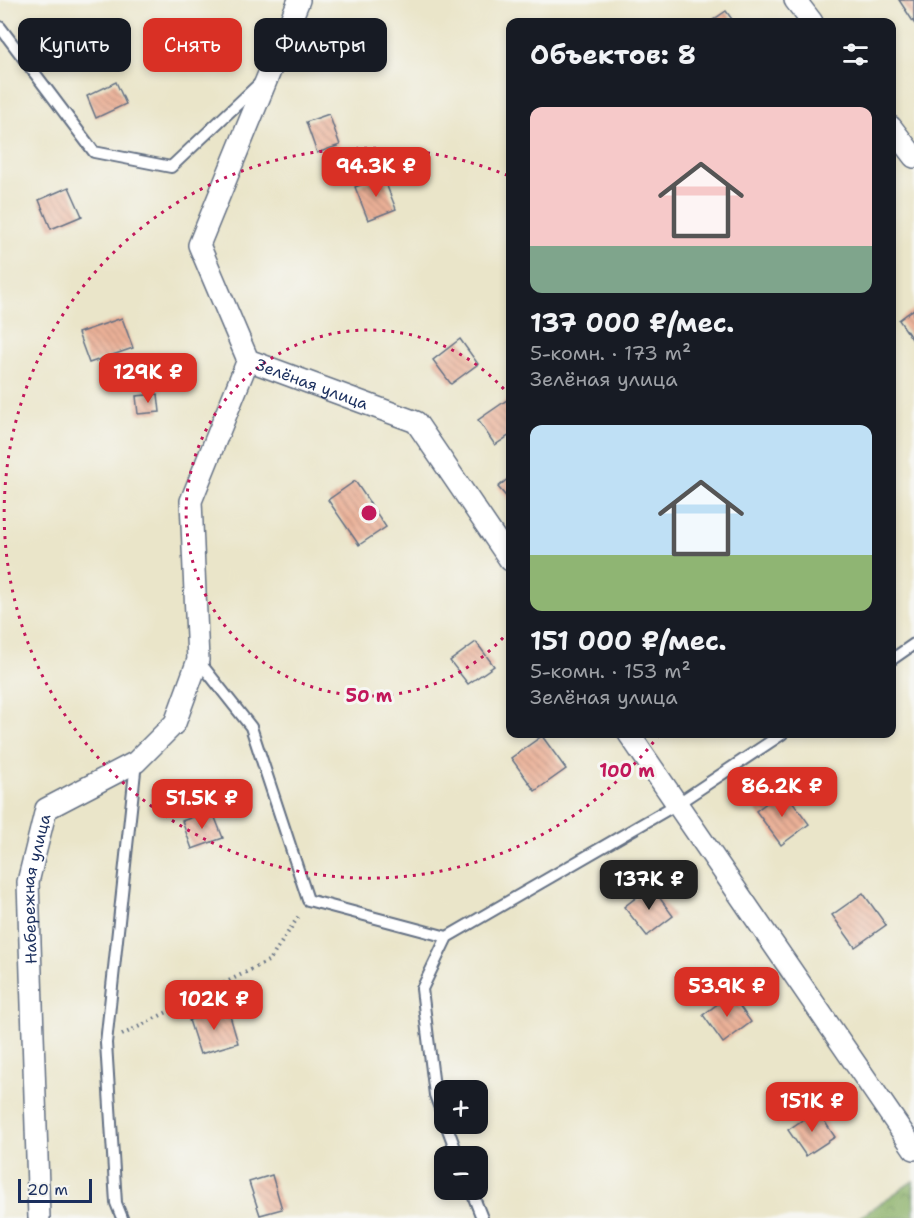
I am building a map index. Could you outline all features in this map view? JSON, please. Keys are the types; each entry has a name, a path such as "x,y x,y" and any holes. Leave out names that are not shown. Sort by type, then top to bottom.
{"street":[{"name":"Зелёная улица","path":"299,0 199,245 248,360 416,422 506,554"},
{"path":"795,0 809,18"},
{"path":"896,134 914,157"},
{"name":"Набережная улица","path":"39,1218 28,882 46,809 136,762 175,723 198,660 191,501 248,360"},
{"path":"632,738 914,1149"}],"lane":[{"path":"0,27 94,152 171,167 268,74"},
{"path":"896,657 914,644"},
{"path":"198,660 251,728 308,900 447,937"},
{"path":"434,1087 422,989 447,937 677,804 776,738"},
{"path":"122,1218 116,1203 106,1043 136,762"},
{"path":"475,1200 482,1218"}],"path":[{"path":"106,1043 270,960 308,900"}],"green space":[{"path":"913,1181 914,1218 859,1218"}],"building":[{"path":"899,0 914,0 914,23"},
{"path":"726,11 731,18 716,18"},
{"path":"116,82 126,104 96,118 87,96"},
{"path":"329,114 340,145 317,153 306,122"},
{"path":"383,176 396,209 368,220 355,187"},
{"path":"69,187 82,216 51,229 39,200"},
{"path":"914,309 914,342 899,320"},
{"path":"122,318 133,348 89,363 78,333"},
{"path":"460,339 478,364 451,384 433,360"},
{"path":"158,394 160,412 138,414 136,396"},
{"path":"506,401 506,438 495,445 478,420"},
{"path":"506,480 506,496 498,487"},
{"path":"355,481 386,527 359,545 328,500"},
{"path":"476,642 494,666 468,684 450,661"},
{"path":"539,738 543,738 566,769 535,791 511,758"},
{"path":"784,790 809,824 781,845 756,811"},
{"path":"212,810 223,838 192,849 182,821"},
{"path":"651,886 673,916 647,936 624,907"},
{"path":"863,893 886,925 855,947 832,915"},
{"path":"731,994 751,1022 723,1043 703,1015"},
{"path":"228,1009 238,1043 200,1054 189,1020"},
{"path":"817,1110 835,1137 806,1156 788,1130"},
{"path":"272,1175 282,1209 260,1215 249,1182"}]}
